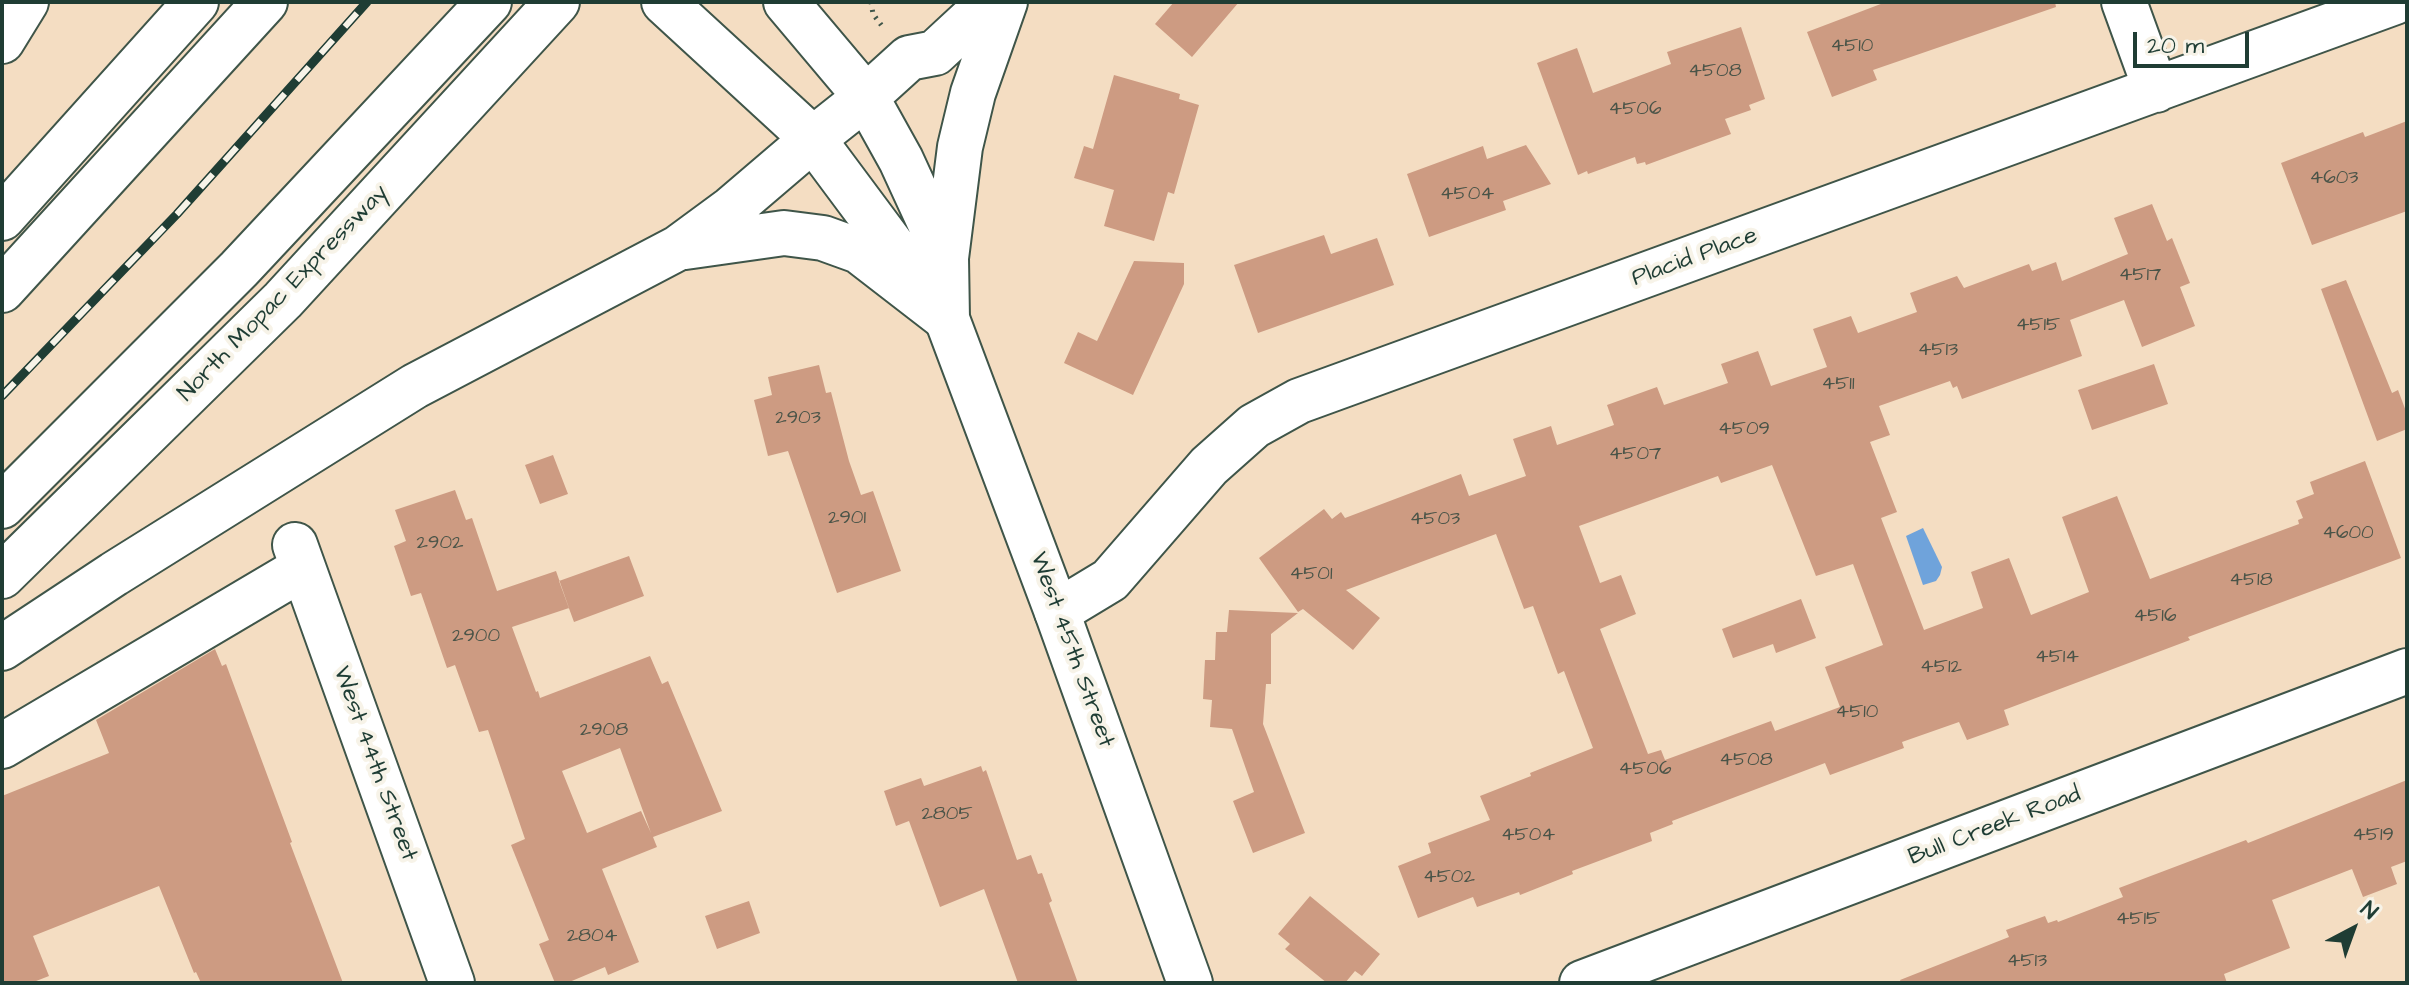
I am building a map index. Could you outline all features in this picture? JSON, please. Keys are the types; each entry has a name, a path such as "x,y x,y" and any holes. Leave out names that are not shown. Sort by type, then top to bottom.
{"main road":[{"path":"2,41 26,2"},
{"path":"2,218 196,2"},
{"path":"2,290 265,2"},
{"name":"North Mopac Expressway","path":"2,576 283,300 557,2"},
{"name":"West 45th Street","path":"664,2 813,139 947,319 1057,612 1190,983"},
{"name":"West 45th Street","path":"786,2 806,22 866,97 901,160 946,258 947,319"},
{"path":"2,648 114,574 415,386 678,248 731,209 866,97 898,45 916,35 952,2"},
{"path":"898,45 935,53 990,2"},
{"path":"946,258 963,134 973,93 1005,2"},
{"path":"2124,2 2156,90"},
{"name":"Placid Place","path":"1057,612 1110,580 1209,466 1254,426 1299,401 2395,2"},
{"path":"2,506 239,269 486,5"},
{"path":"678,248 784,233 823,238 859,251 947,319"},
{"name":"West 44th Street","path":"2,746 299,556 452,983"},
{"name":"Bull Creek Road","path":"1582,983 2407,671"}],"path":[{"path":"871,2 873,14 898,45"}],"water":[{"path":"1923,528 1942,567 1936,581 1923,585 1906,536"}],"building":[{"path":"1174,2 1239,2 1192,57 1155,24"},
{"path":"1886,2 2055,2 2056,7 1873,70 1877,80 1832,97 1807,32"},
{"path":"1741,27 1765,99 1749,105 1751,110 1725,119 1731,134 1646,165 1645,162 1637,164 1635,157 1578,175 1537,63 1577,48 1593,93 1671,64 1667,52"},
{"path":"1114,75 1180,94 1179,99 1199,105 1174,194 1168,192 1154,241 1104,226 1114,190 1074,178 1084,146 1093,149"},
{"path":"2407,121 2407,211 2312,245 2281,163 2363,132 2365,137"},
{"path":"1526,145 1551,184 1503,201 1506,210 1429,237 1407,174 1483,146 1487,159"},
{"path":"2152,204 2167,241 2172,238 2190,283 2180,287 2195,326 2142,347 2124,300 2070,320 2082,356 1962,399 1957,386 1953,388 1950,381 1879,406 1890,435 1870,442 1897,512 1881,518 1924,630 1983,608 1971,572 2009,558 2031,615 2089,592 2062,517 2117,496 2150,579 2299,524 2298,520 2303,518 2296,501 2314,494 2310,482 2365,461 2401,558 2004,710 2009,725 1967,740 1959,722 1902,742 1904,748 1830,775 1825,763 1672,821 1673,824 1650,833 1652,841 1572,871 1573,874 1520,895 1519,892 1477,907 1473,897 1418,918 1398,866 1431,853 1428,843 1490,820 1480,796 1593,748 1564,671 1558,674 1533,606 1524,609 1496,534 1346,590 1380,618 1353,650 1303,609 1298,612 1259,558 1324,509 1332,519 1341,512 1345,518 1461,474 1469,496 1526,476 1513,439 1551,426 1557,445 1614,425 1607,405 1657,387 1664,405 1728,383 1721,364 1758,351 1771,386 1827,367 1813,329 1851,316 1858,333 1917,312 1910,293 1957,276 1964,288 2029,264 2032,271 2056,262 2062,281 2128,254 2114,218","holes":["1772,465 1816,576 1853,564 1883,645 1825,667 1840,707 1775,731 1771,721 1665,760 1661,750 1648,754 1600,629 1636,614 1621,575 1600,583 1579,526 1718,476 1721,483"]},
{"path":"1324,235 1331,254 1377,238 1394,285 1258,333 1234,265"},
{"path":"1134,261 1184,263 1184,284 1133,395 1064,363 1078,332 1097,341"},
{"path":"2346,280 2392,393 2398,390 2407,414 2407,429 2377,441 2321,289"},
{"path":"2154,364 2168,404 2092,430 2078,390"},
{"path":"819,365 826,393 831,392 861,495 873,491 901,571 837,593 788,451 768,456 754,400 772,395 768,377"},
{"path":"553,455 568,494 540,504 525,465"},
{"path":"455,490 466,520 472,518 497,591 556,571 569,608 512,627 540,698 650,656 662,684 668,681 722,811 653,837 657,847 602,869 639,962 608,975 605,967 567,983 555,983 539,944 549,940 511,845 525,839 488,730 479,732 455,665 447,668 421,593 411,596 394,546 406,541 395,510","holes":["620,748 651,833 641,811 587,833 562,771"]},
{"path":"629,556 644,596 574,622 559,581"},
{"path":"1801,599 1816,638 1776,653 1773,644 1733,658 1722,629"},
{"path":"1229,610 1298,613 1271,634 1271,684 1266,684 1263,724 1305,833 1253,853 1233,801 1254,792 1232,729 1210,727 1212,700 1203,699 1205,660 1215,660 1216,632 1227,632"},
{"path":"215,649 222,666 226,664 343,983 201,983 194,973 159,886 33,936 49,976 31,983 2,983 2,796 109,753 96,720"},
{"path":"981,766 983,772 986,770 1017,860 1031,855 1038,874 1042,873 1052,901 1049,903 1078,983 1018,983 984,889 940,907 909,821 896,826 884,791 921,778 924,786"},
{"path":"2407,780 2407,861 2391,867 2397,884 2363,897 2352,869 2272,900 2290,948 2224,974 2227,983 1901,983 1900,980 2009,937 2006,930 2045,916 2048,923 2058,922 2123,897 2119,888 2246,840 2248,843"},
{"path":"1310,896 1380,954 1362,976 1355,971 1345,983 1327,983 1285,949 1290,944 1278,934"},
{"path":"749,901 760,933 717,949 705,916"}],"railway":[{"path":"2,396 177,214 367,2"}]}
